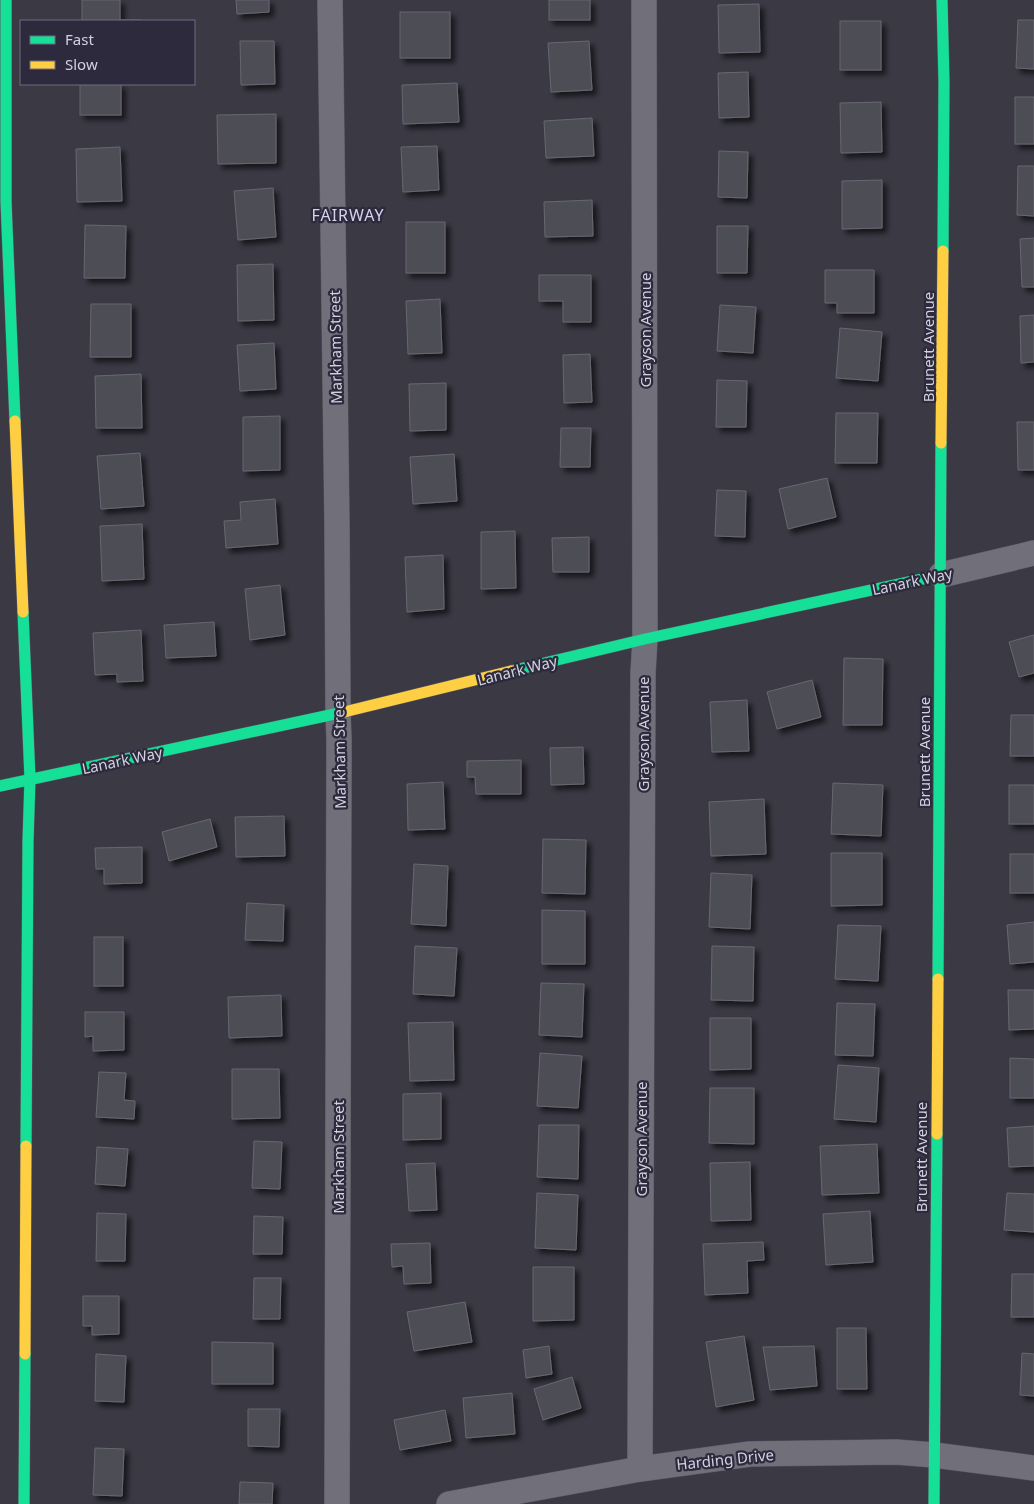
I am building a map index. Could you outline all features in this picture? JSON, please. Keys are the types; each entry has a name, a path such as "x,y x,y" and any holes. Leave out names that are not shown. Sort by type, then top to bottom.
{"street":[{"path":"6,0 6,202 30,779 24,1504"},
{"name":"Markham Street","path":"330,0 340,760 337,1504"},
{"name":"Grayson Avenue","path":"640,1469 643,693 645,638 644,0"},
{"name":"Brunett Avenue","path":"934,1504 944,82 942,0"},
{"name":"Lanark Way","path":"0,786 338,713 645,638 941,575 1034,553"},
{"name":"Harding Drive","path":"449,1504 640,1469 750,1454 896,1452 1034,1468"}],"building":[{"path":"82,0 120,0 120,20 82,20"},
{"path":"236,0 269,0 269,12 237,14"},
{"path":"549,0 590,0 590,20 549,20"},
{"path":"759,4 760,52 719,53 718,5"},
{"path":"400,12 450,12 450,58 400,58"},
{"path":"1018,20 1034,20 1034,69 1016,68"},
{"path":"840,21 881,21 881,70 840,70"},
{"path":"240,41 274,41 275,84 241,85"},
{"path":"589,41 592,90 551,92 548,43"},
{"path":"748,72 749,117 719,118 718,73"},
{"path":"457,83 459,122 403,124 402,85"},
{"path":"80,85 121,85 121,115 80,115"},
{"path":"1015,97 1034,97 1034,144 1015,144"},
{"path":"881,102 882,152 841,153 840,103"},
{"path":"276,114 276,163 218,164 217,115"},
{"path":"592,118 594,156 546,158 544,121"},
{"path":"437,146 439,190 403,192 401,147"},
{"path":"120,147 122,201 77,202 76,149"},
{"path":"719,151 748,152 747,198 718,197"},
{"path":"1018,166 1034,166 1034,216 1017,215"},
{"path":"882,180 882,228 842,229 842,181"},
{"path":"273,188 276,237 238,240 234,191"},
{"path":"592,200 593,236 545,237 544,202"},
{"path":"406,222 445,222 445,273 406,273"},
{"path":"85,225 126,226 125,278 84,278"},
{"path":"717,226 748,226 747,273 717,273"},
{"path":"1034,238 1034,287 1022,287 1020,239"},
{"path":"273,264 274,320 238,321 237,265"},
{"path":"825,270 874,270 874,313 837,313 837,303 825,303"},
{"path":"539,275 591,275 591,322 563,322 563,301 539,301"},
{"path":"440,299 442,353 408,354 406,301"},
{"path":"91,304 131,304 131,357 90,357"},
{"path":"720,305 756,307 753,353 717,351"},
{"path":"1034,315 1034,362 1021,363 1020,316"},
{"path":"840,328 882,332 878,381 836,378"},
{"path":"274,343 276,389 240,391 237,345"},
{"path":"590,354 592,402 564,403 563,355"},
{"path":"141,374 142,428 96,428 95,376"},
{"path":"717,380 747,381 746,427 716,427"},
{"path":"446,383 446,430 410,431 409,384"},
{"path":"836,413 878,413 877,463 835,463"},
{"path":"280,416 280,470 243,471 243,417"},
{"path":"1017,422 1034,422 1034,470 1018,470"},
{"path":"561,428 591,428 590,467 560,467"},
{"path":"140,453 144,506 101,509 97,456"},
{"path":"454,454 457,501 413,504 410,457"},
{"path":"827,478 836,517 788,529 779,489"},
{"path":"717,490 746,491 745,537 715,536"},
{"path":"275,499 278,544 226,548 224,521 241,520 240,502"},
{"path":"142,524 144,579 102,581 100,526"},
{"path":"515,531 516,588 481,589 481,532"},
{"path":"589,537 589,572 553,572 552,538"},
{"path":"443,555 444,609 407,612 405,557"},
{"path":"280,585 285,635 250,640 245,589"},
{"path":"214,622 216,656 166,658 164,625"},
{"path":"141,630 143,681 117,682 117,674 95,675 93,633"},
{"path":"1034,635 1034,673 1019,677 1009,642"},
{"path":"844,658 883,659 882,725 843,725"},
{"path":"812,680 821,717 777,729 767,692"},
{"path":"747,700 749,751 712,752 710,702"},
{"path":"1011,715 1034,715 1034,756 1010,756"},
{"path":"583,747 584,784 551,785 550,748"},
{"path":"521,760 521,794 476,794 475,777 467,777 467,761"},
{"path":"443,782 445,829 408,830 407,784"},
{"path":"833,783 883,785 881,836 831,834"},
{"path":"1009,785 1034,785 1034,824 1009,824"},
{"path":"764,799 766,854 711,856 709,802"},
{"path":"284,816 285,856 236,857 235,817"},
{"path":"210,819 217,847 169,861 162,832"},
{"path":"543,839 586,840 585,894 542,893"},
{"path":"142,847 142,883 104,884 104,869 96,869 95,848"},
{"path":"831,853 882,853 882,905 831,906"},
{"path":"1010,854 1034,854 1034,893 1010,893"},
{"path":"414,864 448,866 446,926 411,924"},
{"path":"711,873 752,875 750,929 709,927"},
{"path":"247,903 284,905 283,941 245,940"},
{"path":"542,910 585,911 585,964 542,964"},
{"path":"1034,922 1034,962 1010,964 1007,925"},
{"path":"838,925 881,926 878,981 835,979"},
{"path":"94,937 123,937 123,986 94,986"},
{"path":"415,946 457,948 454,996 413,994"},
{"path":"712,946 754,947 753,1001 711,1000"},
{"path":"541,983 584,984 582,1037 539,1035"},
{"path":"1008,990 1034,990 1034,1029 1009,1030"},
{"path":"281,995 282,1036 229,1038 228,997"},
{"path":"837,1003 875,1004 873,1056 835,1055"},
{"path":"85,1012 124,1012 124,1050 93,1051 93,1036 85,1037"},
{"path":"710,1018 751,1018 751,1069 710,1070"},
{"path":"453,1022 454,1080 410,1081 408,1023"},
{"path":"540,1053 582,1056 578,1108 537,1106"},
{"path":"1010,1058 1034,1059 1034,1098 1010,1098"},
{"path":"838,1065 879,1068 876,1122 834,1119"},
{"path":"232,1069 279,1069 280,1118 232,1119"},
{"path":"99,1072 126,1073 124,1100 135,1101 134,1119 96,1117"},
{"path":"710,1088 754,1088 754,1144 709,1143"},
{"path":"441,1093 441,1139 403,1140 403,1094"},
{"path":"539,1125 579,1125 578,1179 537,1177"},
{"path":"1034,1126 1034,1166 1009,1167 1007,1128"},
{"path":"254,1141 282,1142 280,1189 252,1188"},
{"path":"877,1144 879,1193 822,1195 820,1146"},
{"path":"97,1147 128,1149 125,1186 95,1184"},
{"path":"750,1162 751,1220 711,1221 710,1163"},
{"path":"435,1163 437,1210 409,1211 406,1164"},
{"path":"537,1193 578,1195 576,1250 535,1248"},
{"path":"1007,1193 1034,1194 1034,1232 1004,1230"},
{"path":"870,1211 873,1262 826,1265 823,1214"},
{"path":"97,1213 126,1214 125,1261 96,1261"},
{"path":"254,1216 283,1217 282,1254 253,1254"},
{"path":"763,1242 764,1260 747,1261 748,1293 705,1295 703,1244"},
{"path":"430,1243 431,1283 404,1284 403,1266 392,1267 391,1244"},
{"path":"533,1267 574,1267 574,1320 533,1321"},
{"path":"1012,1274 1034,1274 1034,1317 1011,1317"},
{"path":"254,1278 281,1278 280,1319 253,1319"},
{"path":"83,1296 119,1296 119,1334 92,1335 92,1326 83,1326"},
{"path":"465,1302 472,1342 414,1351 407,1312"},
{"path":"837,1328 866,1328 867,1389 837,1389"},
{"path":"744,1336 754,1400 716,1407 706,1342"},
{"path":"212,1342 273,1343 273,1384 212,1384"},
{"path":"549,1346 552,1374 526,1378 523,1350"},
{"path":"814,1346 817,1386 770,1390 763,1347"},
{"path":"1022,1353 1034,1354 1034,1396 1020,1395"},
{"path":"96,1354 126,1356 124,1402 95,1401"},
{"path":"572,1377 581,1408 543,1420 534,1389"},
{"path":"512,1393 515,1434 466,1438 463,1398"},
{"path":"248,1409 280,1409 279,1447 248,1446"},
{"path":"445,1410 451,1441 400,1450 394,1420"},
{"path":"95,1448 124,1449 122,1496 93,1495"},
{"path":"240,1482 273,1483 272,1504 239,1504"}],"traffic: fast":[{"path":"6,0 6,202 15,421"},
{"path":"942,0 944,82 943,251"},
{"path":"938,979 941,443"},
{"path":"511,671 645,639 941,575"},
{"path":"23,612 30,779 26,1146"},
{"path":"0,786 344,712"},
{"path":"934,1504 937,1134"},
{"path":"24,1504 25,1354"}],"traffic: slow":[{"path":"941,443 943,251"},
{"path":"15,421 23,612"},
{"path":"344,712 511,671"},
{"path":"937,1134 938,979"},
{"path":"25,1354 26,1146"}],"district":[{"name":"FAIRWAY","path":"348,215"}]}
